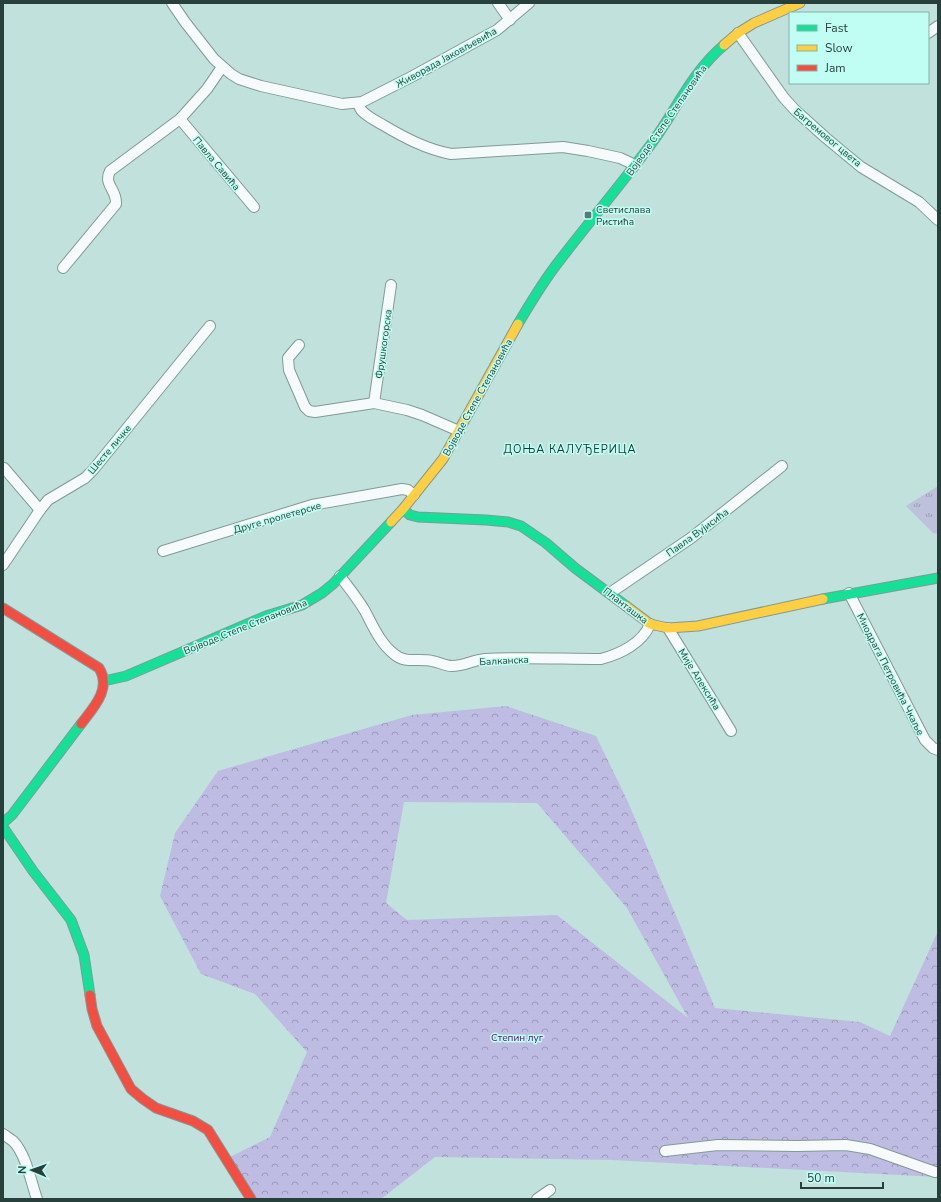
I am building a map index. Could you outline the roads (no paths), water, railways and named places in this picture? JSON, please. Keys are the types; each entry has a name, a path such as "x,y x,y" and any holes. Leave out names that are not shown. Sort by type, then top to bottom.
{"street":[{"path":"172,3 185,22 222,67 239,79 260,86 337,103 358,103 361,110 370,117 410,140 440,152 451,154 563,147 620,158 636,165"},
{"path":"498,3 510,20"},
{"name":"Живорада Јаковљевића","path":"358,103 371,98 413,76 497,30 529,3"},
{"name":"Војводе Степе Степановића","path":"104,681 126,676 266,616 302,605 322,593 340,576 403,509 442,459 460,431 505,346 531,302 559,261 636,165 660,132 698,72 718,50 738,33 754,23 800,3"},
{"path":"929,31 938,26"},
{"name":"Багремовог цвета","path":"738,33 784,98 800,115 862,167 919,202 938,220"},
{"path":"64,268 116,204 116,195 107,179 110,171 180,119 207,89 222,67"},
{"name":"Павла Савића","path":"180,119 254,207"},
{"name":"Фрушкогорска","path":"374,403 391,285"},
{"name":"Шесте личке","path":"3,565 48,500 85,478 93,470 210,326"},
{"path":"299,345 288,358 289,370 305,407 309,411 315,412 374,403 407,410 460,431"},
{"name":"Павла Вујисића","path":"610,593 691,538 782,466"},
{"path":"4,468 40,510"},
{"name":"Друге пролетерске","path":"163,551 312,505 402,489 408,490 414,495"},
{"name":"Планташка","path":"403,509 410,515 418,517 486,520 508,522 521,526 546,543 575,568 650,624 668,628 698,626 850,592 938,578"},
{"name":"Балканска","path":"340,576 352,590 379,637 392,654 407,660 423,659 450,666 461,666 476,661 494,659 601,659 627,649 643,637 650,624"},
{"name":"Миодрага Петровића Чкаље","path":"850,592 925,740 933,748 938,750"},
{"path":"3,608 99,668 104,681 104,689 96,705 12,815 3,823"},
{"name":"Мије Алексића","path":"668,628 731,731"},
{"path":"3,826 29,866 71,920 84,955 92,1009 97,1026 131,1090 155,1108 199,1122 208,1130 251,1199"},
{"path":"3,1134 14,1142 19,1150 37,1199"},
{"path":"665,1151 718,1145 846,1146 870,1149 935,1172"},
{"path":"537,1199 550,1190"}],"place":[{"name":"Светислава Ристића","path":"588,215"}],"district":[{"name":"ДОЊА КАЛУЂЕРИЦА","path":"570,449"}],"park label":[{"name":"Степин луг","path":"517,1037"}]}
